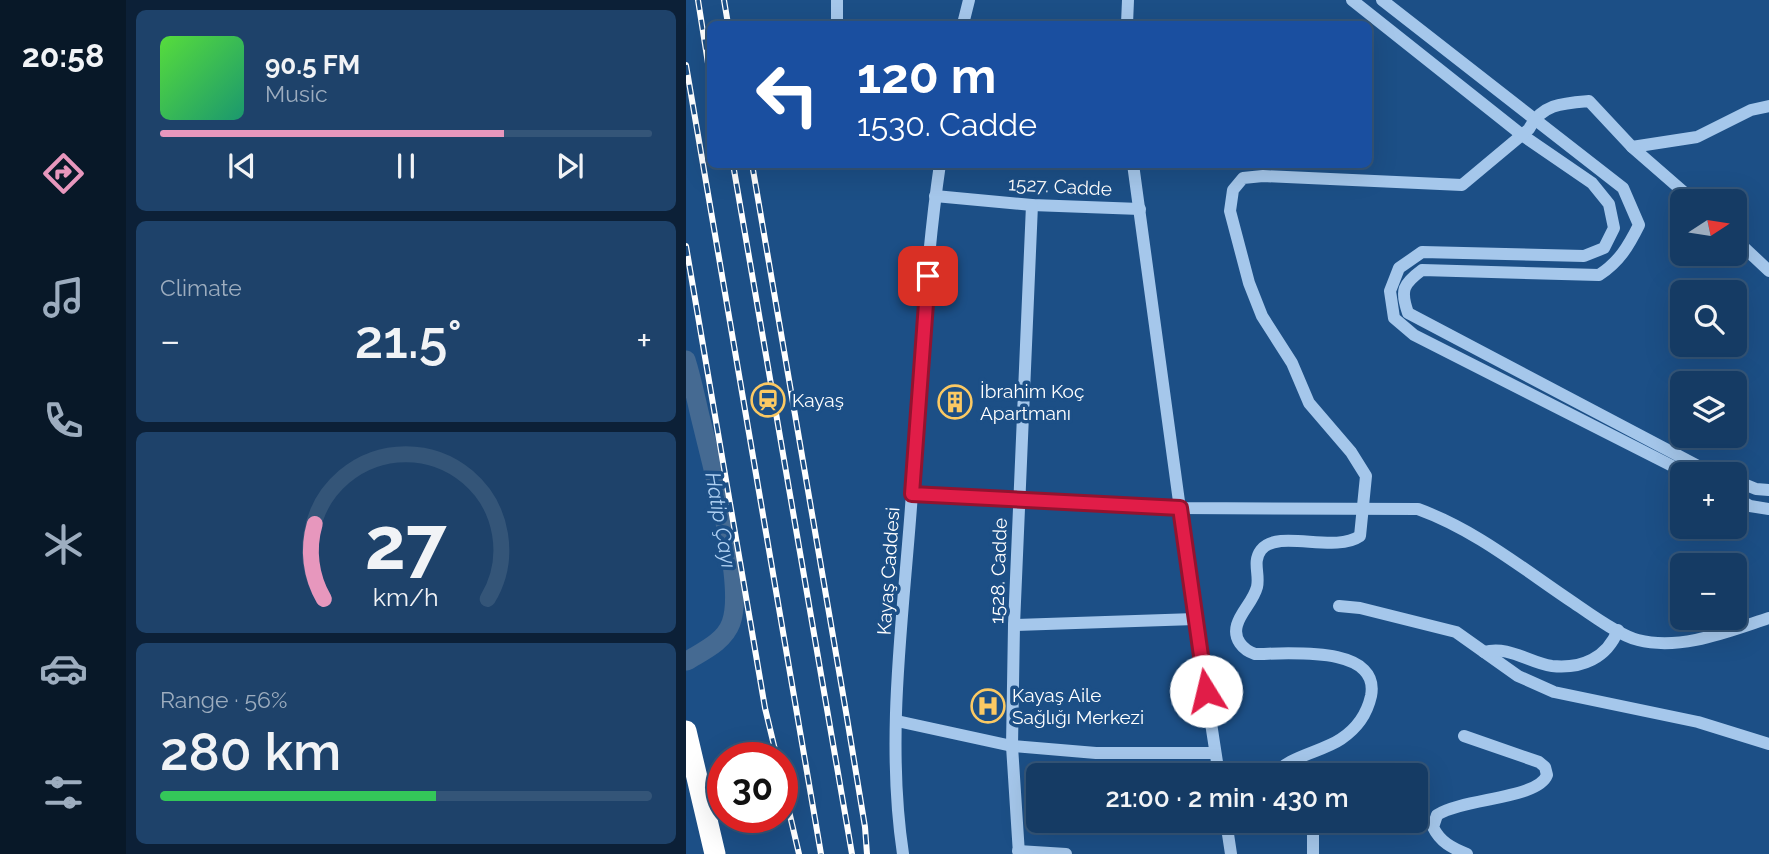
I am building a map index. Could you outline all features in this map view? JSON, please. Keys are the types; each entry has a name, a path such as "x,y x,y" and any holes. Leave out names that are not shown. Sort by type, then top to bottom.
{"highway":[{"path":"686,731 715,854"},
{"path":"686,782 702,854"}],"street":[{"path":"837,0 837,21"},
{"path":"963,21 969,0"},
{"path":"1127,21 1128,0"},
{"path":"1352,0 1522,135 1591,183 1609,204 1614,228 1604,248 1584,256 1422,252 1399,268 1390,291 1394,318 1414,335 1670,465"},
{"path":"1382,0 1623,188 1639,225 1615,264 1599,275 1423,270 1407,281 1402,297 1408,313 1690,462"},
{"path":"1291,763 1326,748 1350,732 1365,712 1372,688 1369,677 1364,670 1339,656 1255,654 1243,648 1236,636 1237,626 1256,588 1256,559 1263,548 1276,541 1341,544 1360,536 1366,476 1351,452 1309,403 1292,363 1262,316 1236,239 1230,211 1233,190 1242,178 1263,176 1462,185 1529,129 1534,119 1555,104 1589,101 1632,146 1680,189"},
{"path":"1632,146 1697,137 1751,110 1769,106"},
{"name":"Kayaş Caddesi","path":"903,854 897,767 897,720 912,494 939,168"},
{"path":"1134,168 1217,763"},
{"name":"1527. Cadde","path":"935,196 1031,205 1140,209"},
{"name":"1528. Cadde","path":"1018,852 1012,746 1014,625 1031,205"},
{"path":"1747,250 1769,271"},
{"path":"1747,485 1769,490"},
{"path":"912,494 1180,508 1418,509 1443,518 1480,538 1599,620 1637,640 1677,643 1769,618"},
{"path":"1747,504 1769,509"},
{"path":"1339,606 1360,608 1448,629 1464,636 1518,676 1554,692 1698,722 1769,744"},
{"path":"1014,625 1195,619"},
{"path":"1484,652 1495,649 1552,666 1576,665 1601,656 1613,643 1618,630"},
{"path":"897,720 1012,746 1096,753 1215,752"},
{"path":"1464,736 1539,762 1545,767 1547,775 1545,781 1529,791 1472,802 1437,815 1433,823 1437,836 1452,848 1467,854"},
{"path":"1228,833 1231,854"},
{"path":"1313,833 1313,854"},
{"path":"1018,852 1066,854"}],"waterway":[{"name":"Hatip Çayı","path":"686,360 714,471 734,583 734,606 728,630 712,645 687,661"}],"railway":[{"path":"698,0 707,57"},
{"path":"724,0 728,21"},
{"path":"686,65 821,854"},
{"path":"734,168 852,854"},
{"path":"753,168 846,712 867,854"},
{"path":"686,246 765,708 773,742"},
{"path":"794,833 799,854"}],"place":[{"name":"Kayaş","path":"768,400"},
{"name":"İbrahim Koç Apartmanı","path":"955,402"},
{"name":"Kayaş Aile Sağlığı Merkezi","path":"988,706"}],"route":[{"path":"928,276 912,494 1180,508 1206,691"}]}
